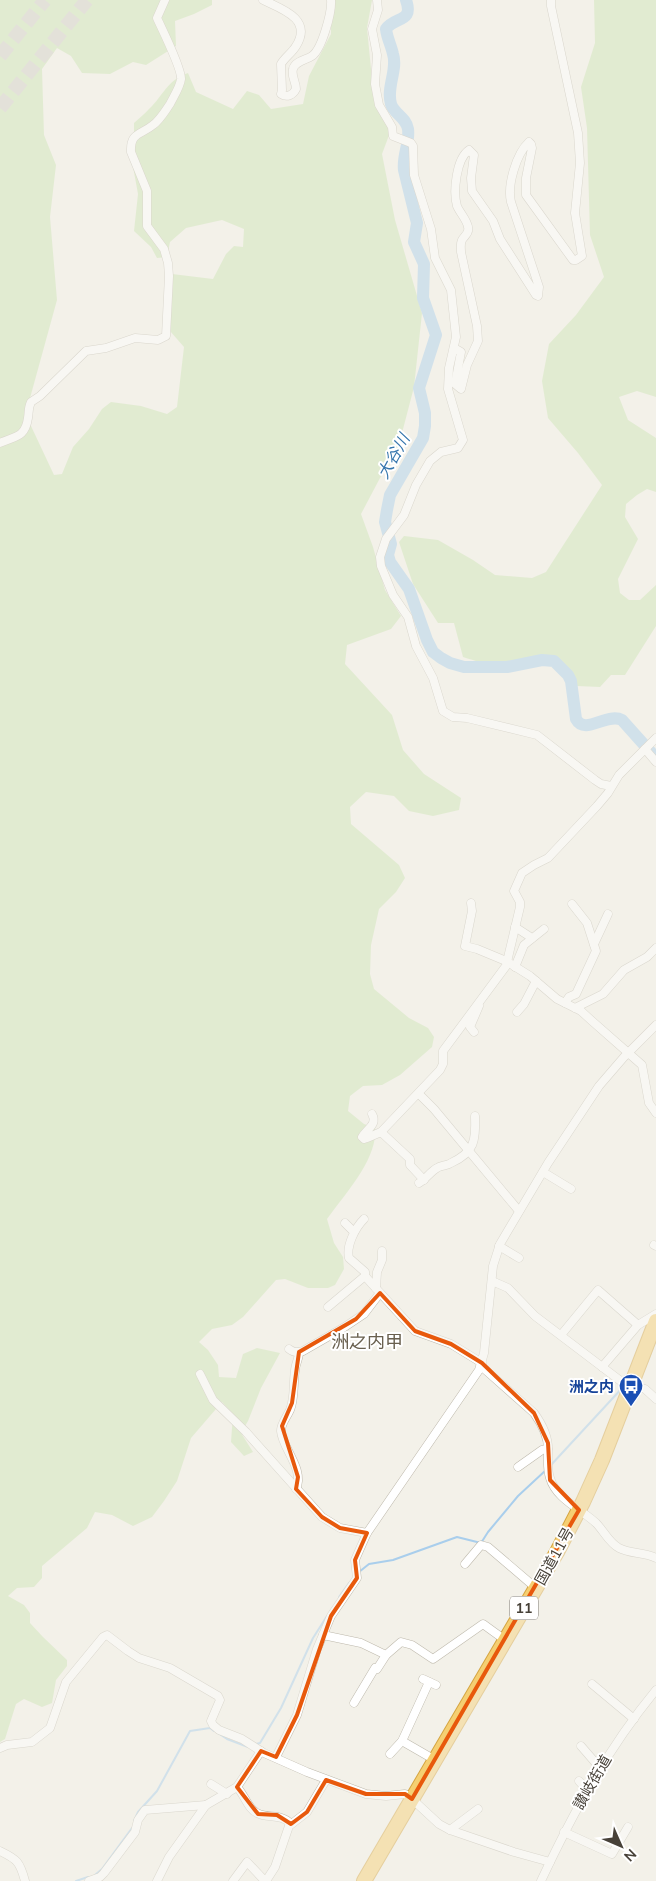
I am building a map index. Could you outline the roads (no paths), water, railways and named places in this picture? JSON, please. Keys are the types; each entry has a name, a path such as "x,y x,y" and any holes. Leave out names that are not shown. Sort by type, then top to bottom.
{"highway":[{"name":"国道11号","path":"364,1881 536,1588 579,1510 602,1460 656,1321"}],"street":[{"path":"0,444 24,432 31,402 40,396 86,351 106,348 135,338 158,340 166,336 168,262 164,250 147,226 147,191 130,145 136,136 156,123 176,93 182,78 177,61 157,18 165,0"},
{"path":"263,0 294,16 300,27 301,33 297,45 281,64 282,90 280,94 288,96 292,95 296,89 293,67 314,54 323,36 331,12 331,0"},
{"path":"376,0 378,10 372,29 377,55 375,84 377,95 383,114 392,127 393,136 411,143 413,146 414,174 431,229 435,258 451,290 456,337 449,368 448,389 463,440 458,448 436,455 425,469 410,498 404,515 386,539 380,557 381,566 393,595 410,622 412,638 433,678 443,711 453,717 472,719 537,735 595,780 601,784 611,786"},
{"path":"454,348 461,352 455,384 461,389 467,365 478,341 477,326 460,243 469,229 457,207 455,197 457,174 466,152 469,150 474,155 471,178 472,191 493,221 500,239 536,295 538,296 540,293 539,287 509,196 510,183 517,163 529,142 532,148 526,178 526,195 560,241 566,253 573,260 582,256 575,213 580,163 578,133 559,51 551,0"},
{"path":"372,1114 374,1121 362,1137 364,1139 381,1132 440,1070 443,1064 442,1051 506,966 520,907 520,902 514,891 522,873 548,858 597,806 628,765 656,738"},
{"path":"645,749 656,762"},
{"path":"471,903 472,912 465,946 477,948 506,961 536,981 557,999 575,1008 592,1021 642,1065 650,1103 656,1113"},
{"path":"565,1003 569,997 576,994 596,951 587,923 572,904"},
{"path":"594,944 608,914"},
{"path":"515,928 532,938"},
{"path":"515,967 524,945 544,929"},
{"path":"575,1008 603,994 624,970 647,957 656,948"},
{"path":"517,1012 524,1004 536,981"},
{"path":"474,1032 470,1027 480,1007 479,1003"},
{"path":"276,1757 297,1714 323,1634 331,1616 357,1578 355,1560 367,1533 458,1402 481,1364 493,1266 499,1246 543,1172 599,1086 656,1025"},
{"path":"419,1094 519,1211"},
{"path":"381,1132 410,1159 410,1165 422,1181 438,1166 454,1162 469,1151 473,1146 476,1130 475,1116"},
{"path":"543,1172 571,1189"},
{"path":"364,1219 354,1232 348,1255 365,1272 378,1291 415,1331 451,1344 481,1364 534,1413 544,1431 548,1449 547,1461 550,1480 564,1498 594,1522 611,1543 617,1547 649,1554 656,1558"},
{"path":"345,1223 354,1232"},
{"path":"499,1246 519,1258"},
{"path":"289,1349 299,1352 325,1339 364,1314 378,1291 377,1272 382,1260 382,1251"},
{"path":"328,1306 366,1276"},
{"path":"492,1281 508,1288 535,1316 622,1382 645,1388 656,1399"},
{"path":"561,1334 598,1290 638,1325"},
{"path":"602,1367 638,1325 656,1314"},
{"path":"296,1489 299,1484 298,1477 292,1456 281,1433 292,1403 295,1369 299,1352"},
{"path":"200,1374 213,1400 246,1432 311,1506 340,1528 367,1533"},
{"path":"518,1467 542,1450 548,1449"},
{"path":"465,1564 481,1545 488,1547 536,1588"},
{"path":"354,1703 375,1668 377,1669 386,1655 401,1642 433,1659 483,1624 505,1640"},
{"path":"323,1634 361,1643 386,1655"},
{"path":"0,1748 32,1742 41,1737 50,1728 56,1716 61,1692 66,1682 103,1637 107,1635 139,1658 170,1668 218,1696 220,1700 211,1721 219,1730 242,1739 260,1750 326,1780 366,1794 386,1796 405,1794 439,1824 450,1830 550,1862"},
{"path":"389,1753 402,1741 411,1713 429,1682"},
{"path":"592,1684 634,1719"},
{"name":"讃岐街道","path":"541,1881 564,1832 610,1751 656,1690"},
{"path":"402,1741 435,1760"},
{"path":"581,1746 600,1768"},
{"path":"89,1881 100,1877 104,1873 135,1832 138,1820 145,1810 206,1805 237,1787 260,1750"},
{"path":"233,1881 247,1862 266,1881 275,1867 291,1824 307,1812 326,1780"},
{"path":"579,1781 587,1790"},
{"path":"211,1784 227,1794"},
{"path":"237,1787 258,1814 277,1816 288,1820 291,1824"},
{"path":"157,1881 169,1857 206,1805"},
{"path":"450,1830 478,1809"},
{"path":"564,1832 612,1854 628,1827"},
{"path":"0,1851 15,1858 23,1872 24,1881"}],"waterway":[{"name":"大谷川","path":"406,0 408,7 406,16 394,22 386,29 394,60 390,98 391,104 405,121 408,129 404,170 417,223 414,242 424,264 423,298 436,335 419,388 425,413 423,438 390,495 385,522 391,544 388,555 390,562 409,589 433,652 441,658 464,667 507,667 542,660 554,661 568,675 571,681 576,719 580,724 591,725 616,718 622,720 655,757"},
{"path":"647,1363 655,1342"},
{"path":"551,1465 624,1386"},
{"path":"359,1572 369,1564 393,1560 457,1537 481,1543 518,1496 546,1470"},
{"path":"339,1597 349,1583"},
{"path":"256,1744 260,1743 281,1708 313,1638 327,1616"},
{"path":"134,1821 138,1812 157,1791 190,1731 210,1728 214,1731"},
{"path":"218,1733 227,1739 248,1747"},
{"path":"95,1875 102,1869 132,1828"},
{"path":"76,1881 88,1877"}],"tunnel":[{"path":"0,56 45,0"},
{"path":"0,108 87,0"}],"place":[{"name":"洲之内","path":"631,1407"}],"district":[{"name":"洲之内甲","path":"367,1341"}]}
